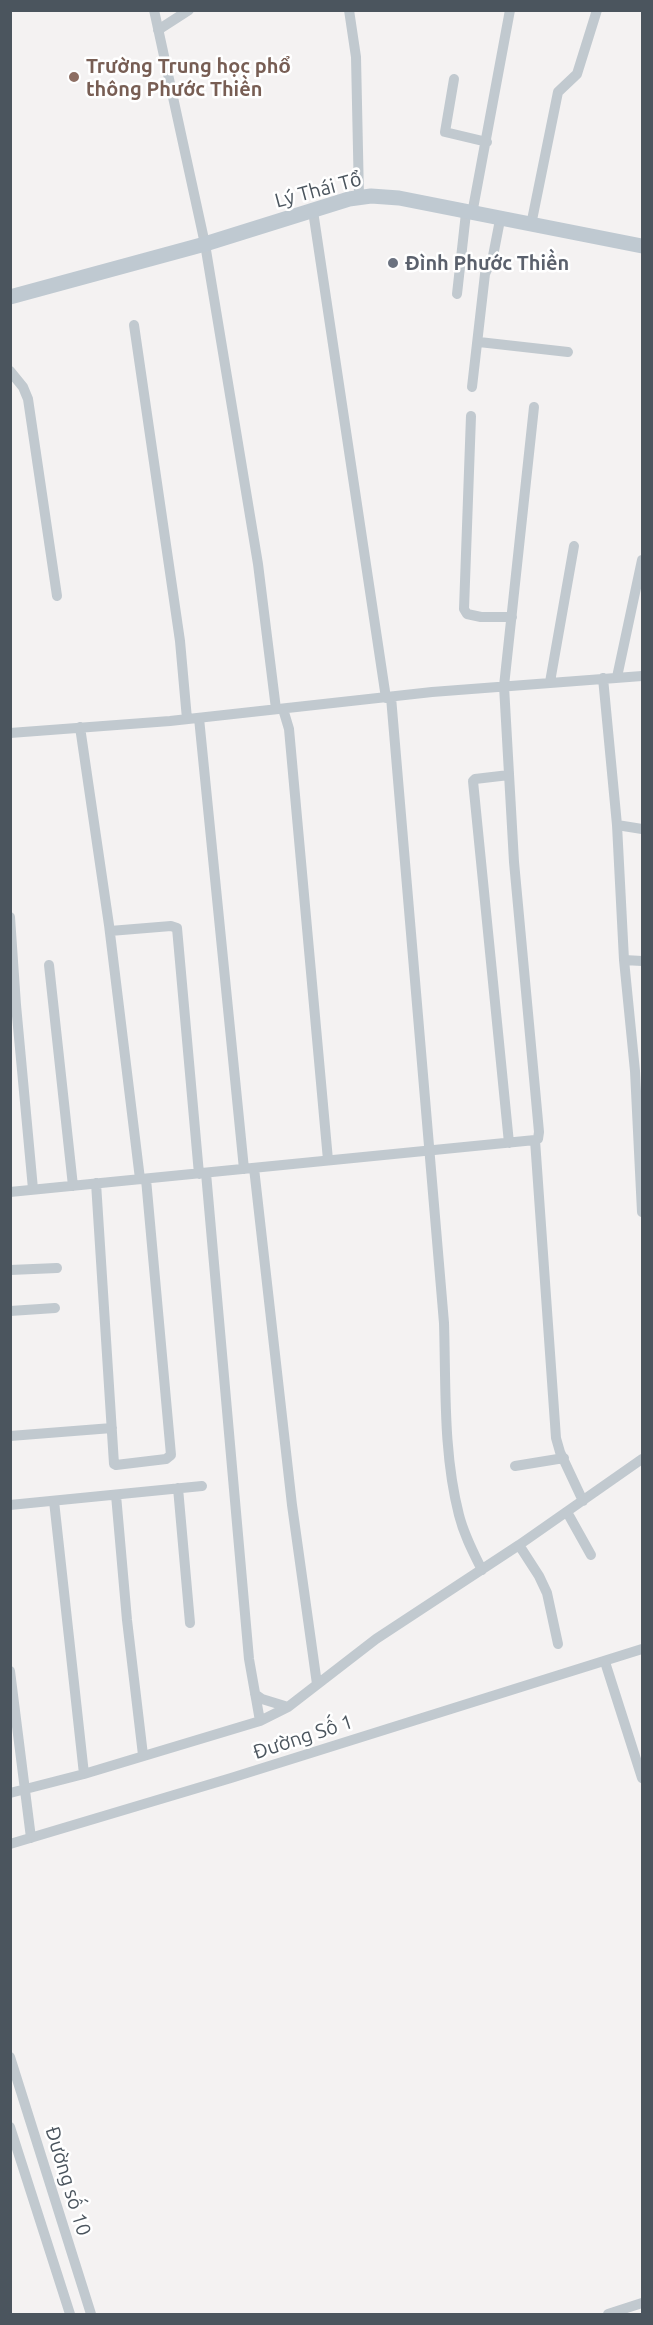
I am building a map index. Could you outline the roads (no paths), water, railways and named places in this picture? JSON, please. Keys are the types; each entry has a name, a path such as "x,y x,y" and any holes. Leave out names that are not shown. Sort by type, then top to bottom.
{"main road":[{"name":"Lý Thái Tổ","path":"10,297 206,244 359,197 371,196 399,198 500,220 642,246"}],"street":[{"path":"154,10 206,244 280,709 289,729 328,1160"},
{"path":"158,30 189,10"},
{"path":"349,10 353,24 356,57 359,197"},
{"path":"457,294 469,213 487,142 510,10"},
{"path":"531,225 558,92 577,74 597,10"},
{"path":"454,79 444,132 487,142"},
{"path":"313,211 389,698 444,1323 447,1422 453,1485 463,1528 482,1570"},
{"path":"472,387 479,342 485,274 494,255 500,220"},
{"path":"134,325 180,641 187,719"},
{"path":"479,342 568,352"},
{"path":"10,371 23,387 28,399 57,596"},
{"path":"10,1192 538,1139 513,862 504,686 534,407"},
{"path":"471,416 464,609 467,614 481,617 512,617"},
{"path":"549,682 574,546"},
{"path":"617,677 642,560"},
{"path":"10,733 199,718 504,686 642,676"},
{"path":"603,678 617,825 624,960 635,1071 641,1154 642,1212"},
{"path":"199,718 249,1169 317,1684"},
{"path":"80,727 143,1179 171,1456 166,1459 114,1464 96,1183"},
{"path":"509,775 473,781 509,1143"},
{"path":"617,825 642,829"},
{"path":"10,917 33,1189"},
{"path":"110,931 171,926 177,928 203,1173 249,1659 260,1721"},
{"path":"624,960 642,961"},
{"path":"49,965 73,1186"},
{"path":"535,1140 554,1416 558,1446 583,1501"},
{"path":"10,1270 57,1269"},
{"path":"10,1311 55,1308"},
{"path":"10,1436 112,1428"},
{"path":"515,1466 564,1458"},
{"path":"10,1793 84,1774 260,1721 288,1707 376,1639 482,1570 642,1460"},
{"path":"10,1505 202,1486"},
{"path":"178,1488 190,1623"},
{"path":"116,1495 127,1620 143,1755"},
{"path":"54,1501 84,1774"},
{"path":"567,1512 591,1555"},
{"path":"519,1545 547,1593 558,1644"},
{"name":"Đường Số 1","path":"10,1844 118,1813 642,1649"},
{"path":"605,1662 642,1778"},
{"path":"10,1671 31,1838"},
{"path":"255,1694 262,1699 288,1707"},
{"name":"Đường số 10","path":"10,2057 91,2314"},
{"name":"Đường số 10","path":"10,2127 70,2314"},
{"path":"608,2314 642,2303"}],"place":[{"name":"Trường Trung học phổ thông Phước Thiền","path":"74,77"},
{"name":"Đình Phước Thiền","path":"393,263"}]}
